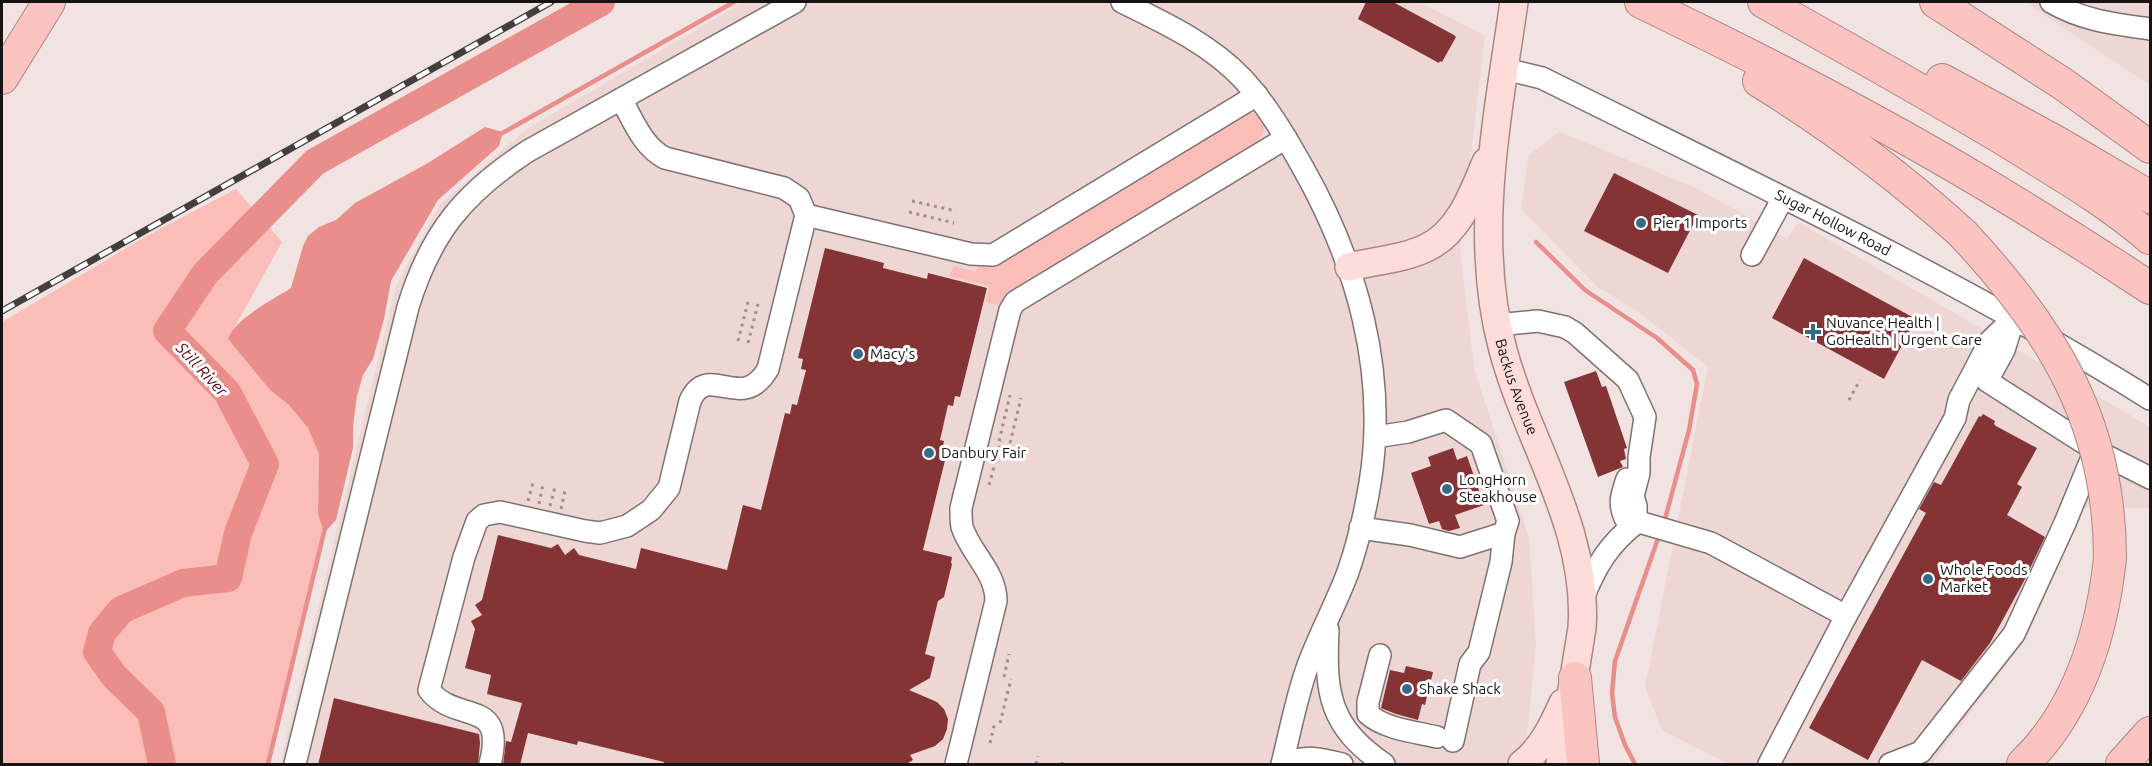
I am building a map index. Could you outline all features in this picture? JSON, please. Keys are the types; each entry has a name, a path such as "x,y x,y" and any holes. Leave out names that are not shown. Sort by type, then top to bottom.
{"highway":[{"path":"2,39 23,2"},
{"path":"2,78 49,2"},
{"path":"1631,2 1798,105 1837,131 1904,182 1962,233 2010,286 2033,316 2068,376 2085,415 2102,468 2108,509 2110,558 2106,594 2099,630 2088,663 2072,696 2053,728 2023,765"},
{"path":"1641,2 1765,63 1921,147 2039,217 2151,288"},
{"path":"1764,2 2043,163 2102,200 2151,238"},
{"path":"1787,2 1977,98 2151,197"},
{"path":"1935,2 2063,84 2151,147"},
{"path":"1575,678 1584,765"},
{"path":"2122,765 2151,733"}],"main road":[{"name":"Backus Avenue","path":"1514,2 1496,136 1488,222 1491,276 1497,325 1512,380 1565,514 1579,567 1582,628 1560,765"},
{"path":"1350,267 1417,252 1441,238 1452,227 1468,202 1496,136"},
{"path":"1522,765 1540,746 1552,727 1575,678"}],"street":[{"path":"295,765 408,307 432,247 444,226 479,187 501,170 621,99 795,2"},
{"path":"1122,2 1207,48 1243,79 1257,95 1286,138 1317,195 1350,267 1363,316 1375,391 1375,437 1370,483 1348,572 1306,671 1283,765"},
{"path":"2051,2 2091,20 2151,29"},
{"name":"Sugar Hollow Road","path":"1504,69 1542,78 1783,198 2014,318 2151,399"},
{"path":"806,215 971,254 993,255 1257,95"},
{"path":"490,765 495,747 491,726 484,718 442,702 429,690 461,568 477,521 484,515 500,512 600,533 627,526 651,510 669,488 690,401 694,393 711,384 744,389 754,386 768,369 806,215 799,198 784,188 665,158 655,153 647,144 621,99"},
{"path":"956,765 996,600 996,589 992,580 962,525 961,508 1011,310 1015,302 1286,138"},
{"path":"1752,255 1783,198"},
{"path":"2014,318 2004,351 1987,381 2095,450 2151,478"},
{"path":"1769,765 1846,616 1955,418 1959,400 1990,341 2014,318"},
{"path":"1497,325 1538,321 1565,327 1575,333 1628,380 1645,417 1638,457 1639,473 1633,496 1636,506 1636,523 1614,542 1582,598"},
{"path":"1375,437 1408,432 1446,420 1481,444 1508,521 1504,533 1501,562 1479,652 1470,664 1445,739 1386,724 1374,720 1368,714 1368,702 1380,656"},
{"path":"1890,765 1921,752 2014,634 2065,523 2095,450"},
{"path":"1636,523 1711,543 1846,616"},
{"path":"1360,528 1410,535 1460,548 1504,533"},
{"path":"1328,617 1326,668 1333,706 1349,734 1360,747 1384,765"},
{"path":"1283,765 1310,757 1342,765"}],"path":[{"path":"912,201 956,211"},
{"path":"909,212 954,223"},
{"path":"738,341 749,298"},
{"path":"748,343 759,300"},
{"path":"1849,400 1860,380"},
{"path":"989,485 1010,395"},
{"path":"1010,443 1022,398"},
{"path":"527,502 533,482"},
{"path":"538,505 543,484"},
{"path":"550,508 555,487"},
{"path":"561,511 565,490"},
{"path":"1004,677 1009,654"},
{"path":"1000,723 1011,679"},
{"path":"990,743 995,722"},
{"path":"1036,765 1038,756"}],"shaded area":[{"name":"Danbury Fair","path":"744,2 1419,2 1485,36 1460,248 1474,368 1529,538 1536,645 1524,764 280,764 396,286 440,204 528,128"},
{"path":"2025,2 2150,2 2150,85"},
{"path":"1251,113 1261,118 1265,126 1262,135 1255,143 1008,292 999,305 986,302 989,286 949,276 954,266 976,272 979,265 992,264 1243,114"},
{"path":"485,127 503,132 499,146 438,200 391,281 373,359 363,375 357,396 353,448 336,520 324,533 318,514 319,454 308,428 289,405 270,390 228,339 246,317 291,288 308,236 319,227 336,220 355,203 428,163"},
{"path":"1559,132 1694,187 1787,239 1798,222 2150,427 2150,508 2085,508 2027,637 1932,764 1728,764 1662,730 1645,687 1708,367 1637,311 1599,288 1521,209 1529,155"},
{"path":"236,189 282,242 228,339 270,390 289,405 308,428 319,454 318,514 324,533 268,764 2,764 2,322 145,237"}],"building":[{"path":"1366,2 1393,2 1454,35 1456,37 1442,62 1439,63 1358,19"},
{"name":"Pier 1 Imports","path":"1614,173 1698,215 1668,273 1584,231"},
{"path":"825,248 884,263 883,268 927,279 928,273 987,288 960,397 955,396 953,406 948,405 940,440 944,441 942,451 947,452 923,550 952,557 944,597 938,601 925,654 935,657 930,678 909,690 937,702 944,709 948,719 943,739 935,746 910,755 913,760 905,765 663,765 664,762 578,741 577,745 528,733 520,765 503,765 506,741 511,742 522,703 487,694 491,675 465,668 475,629 471,621 482,615 475,605 482,600 498,535 551,548 558,544 565,555 574,548 579,555 636,569 641,548 727,570 743,505 761,510 785,413 790,414 792,404 797,405 806,370 801,369 803,359 798,358"},
{"path":"1804,258 1916,319 1884,379 1772,318"},
{"path":"1596,371 1602,387 1606,386 1627,448 1624,449 1626,459 1620,461 1623,467 1598,477 1564,382"},
{"path":"1983,414 1995,421 1996,426 2037,448 2017,484 2022,487 2007,515 2045,537 1990,643 1961,681 1922,660 1868,760 1809,728 1926,513 1919,509 1934,482 1941,485 1979,416"},
{"name":"LongHorn Steakhouse","path":"1453,448 1457,460 1467,456 1484,505 1455,515 1460,528 1449,531 1442,529 1439,521 1429,524 1411,473 1431,466 1428,457"},
{"name":"Shake Shack","path":"1406,666 1433,672 1425,705 1422,704 1418,720 1381,708 1390,670 1404,673"},
{"path":"334,698 479,734 478,765 318,765"}],"waterway":[{"name":"Still River","path":"162,764 151,712 114,676 97,652 102,633 121,610 183,583 228,578 238,533 265,464 227,392 167,331 205,274 315,162 601,2"},
{"path":"499,135 734,2"},
{"path":"1536,242 1585,290 1657,338 1693,370 1697,384 1689,430 1664,523"},
{"path":"268,764 325,528"},
{"path":"1635,764 1615,717 1612,693 1615,661 1660,533"}],"railway":[{"path":"2,311 551,2"}],"place":[{"name":"Pier 1 Imports","path":"1641,223"},
{"name":"Nuvance Health | GoHealth | Urgent Care","path":"1813,332"},
{"name":"Macy's","path":"858,354"},
{"name":"Danbury Fair","path":"929,453"},
{"name":"LongHorn Steakhouse","path":"1447,489"},
{"name":"Whole Foods Market","path":"1928,579"},
{"name":"Shake Shack","path":"1407,689"}]}
